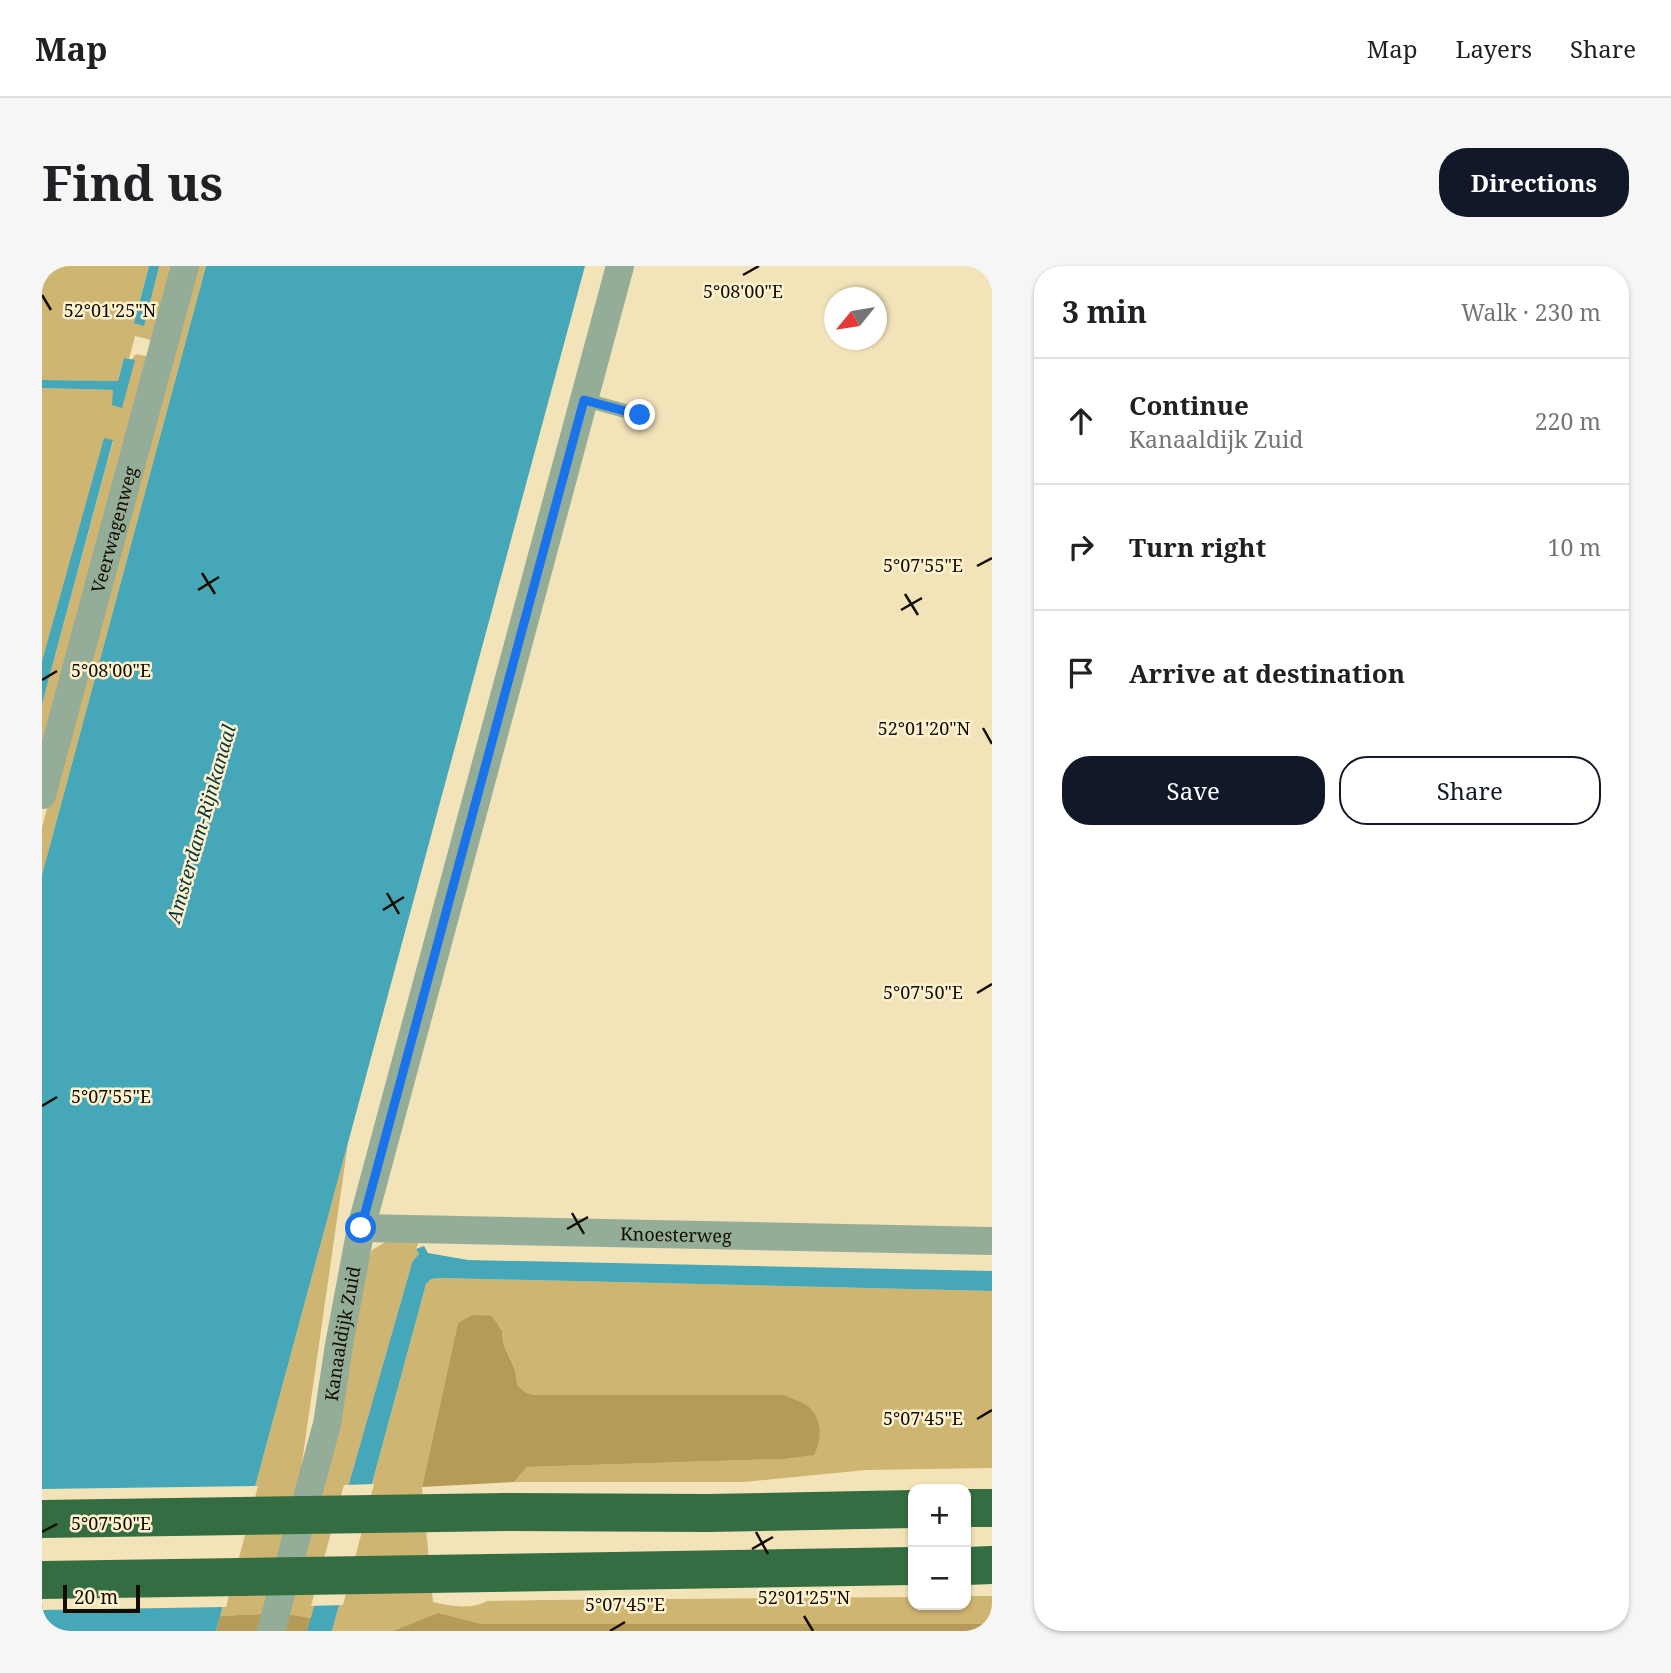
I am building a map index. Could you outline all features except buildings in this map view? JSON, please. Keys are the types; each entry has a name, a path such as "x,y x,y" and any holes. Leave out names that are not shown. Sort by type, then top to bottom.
{"highway":[{"path":"971,1508 992,1508"},
{"path":"42,1519 908,1509"},
{"path":"971,1566 992,1565"},
{"path":"42,1580 908,1566"}],"street":[{"name":"Veerwagenweg","path":"42,795 184,266"},
{"name":"Kanaaldijk Zuid","path":"271,1631 327,1424 338,1345 361,1228 620,266"},
{"name":"Knoesterweg","path":"361,1228 992,1241"}],"lane":[{"path":"584,400 640,415"}],"shaded area":[{"path":"42,266 149,266 134,322 159,266 175,266 155,341 135,336 129,359 124,358 118,381 42,380"},
{"path":"193,266 206,266 42,875 42,827"},
{"path":"136,354 150,357 42,757 42,704 113,441 104,439 42,661 42,388 113,390"},
{"path":"348,1143 299,1483 263,1614 220,1616"},
{"path":"389,1240 419,1241 416,1249 419,1254 412,1262 311,1618 287,1614 366,1267 372,1250"},
{"path":"431,1279 992,1291 992,1468 866,1470 743,1482 514,1482 527,1467 783,1459 784,1395 534,1395 517,1385 515,1369 504,1345 502,1329 492,1316 458,1324 422,1487 433,1602 467,1606 487,1601 908,1597 908,1610 971,1610 971,1596 992,1596 992,1631 332,1631 426,1284"},
{"path":"473,1315 492,1316 502,1330 504,1346 515,1369 517,1385 525,1392 534,1395 784,1395 807,1405 814,1412 820,1430 817,1449 814,1455 783,1459 527,1467 514,1482 422,1487 458,1323"},
{"path":"438,1613 481,1624 992,1624 992,1631 394,1631"},
{"path":"263,1614 258,1631 216,1631 220,1616"},
{"path":"287,1614 311,1618 307,1631 282,1631"}],"water":[{"path":"149,266 159,266 144,326 134,323"},
{"name":"Amsterdam-Rijnkanaal","path":"206,266 585,266 216,1631 42,1631 42,875"},
{"path":"124,358 135,360 122,408 112,405 113,390 42,388 42,380 118,381"},
{"path":"104,438 113,440 42,704 42,661"},
{"path":"424,1246 428,1253 468,1260 992,1271 992,1291 431,1279 426,1284 332,1631 307,1631 412,1262 419,1254 416,1249"}],"pier":[{"path":"374,1484 343,1605 311,1606 344,1485"},
{"path":"258,1486 226,1607 42,1610 42,1489"}],"route":[{"path":"361,1228 584,400 640,415"}]}
